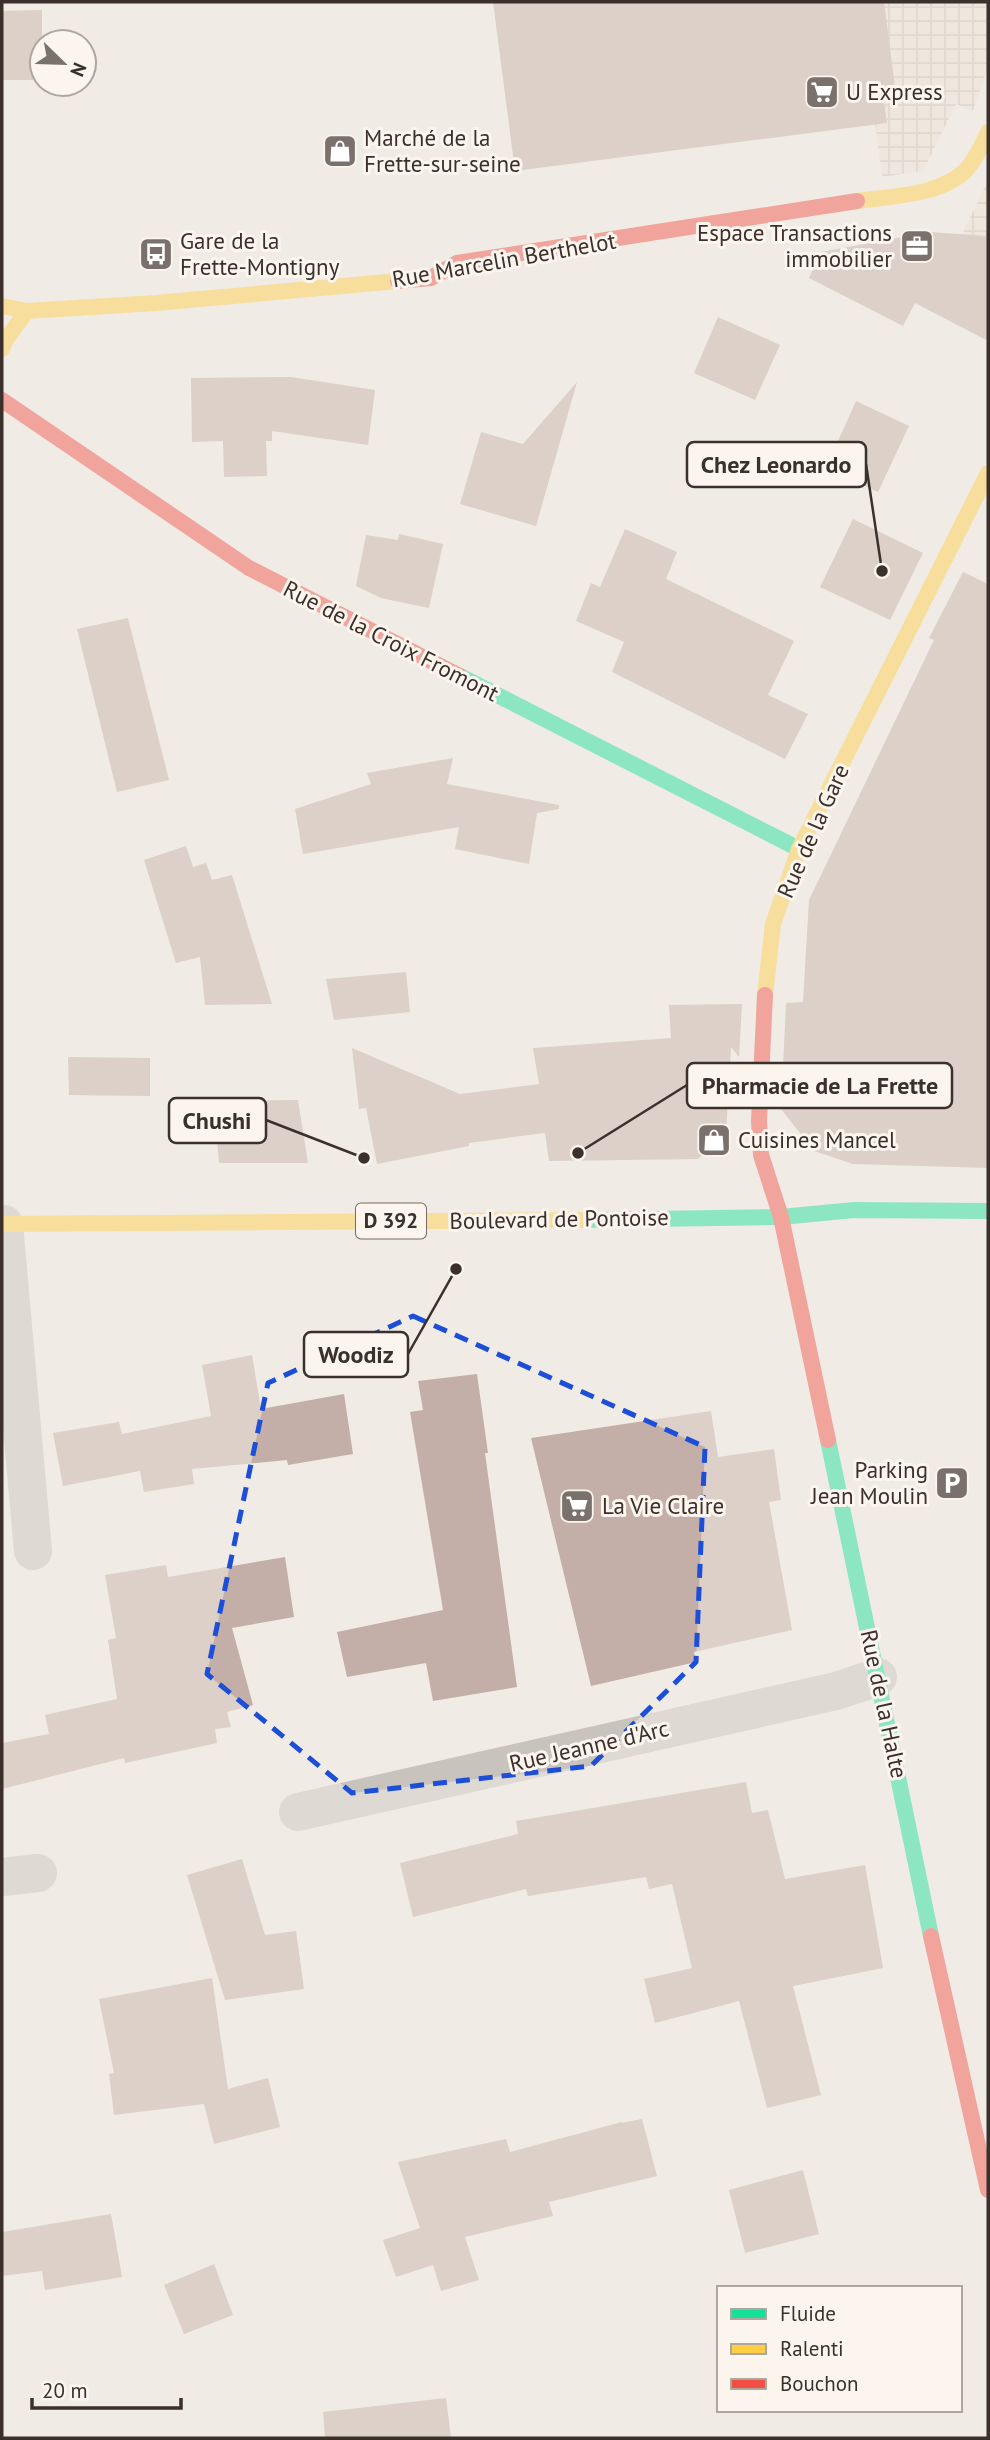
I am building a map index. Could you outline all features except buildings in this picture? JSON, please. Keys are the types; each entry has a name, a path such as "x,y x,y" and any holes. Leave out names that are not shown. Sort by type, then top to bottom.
{"street":[{"name":"Rue Marcelin Berthelot","path":"2,306 27,311 156,303 431,278 457,263 897,195 944,184 971,164 988,132"},
{"path":"2,349 27,311"},
{"name":"Rue de la Croix Fromont","path":"2,400 249,568 799,849"},
{"name":"Rue de la Gare","path":"781,1217 761,1155 759,1121 762,1019 773,925 799,849 988,473"},
{"name":"Boulevard de Pontoise","path":"33,1551 3,1224 781,1217 855,1210 988,1211"},
{"name":"Rue de la Halte","path":"781,1217 938,1969 988,2190"},
{"name":"Rue Jeanne d'Arc","path":"298,1812 836,1691 878,1677"}],"highlighted area":[{"path":"413,1316 705,1447 696,1662 591,1766 352,1793 207,1674 268,1383"}],"shaded area":[{"path":"871,2 988,2 988,67 973,111 956,104 923,171 882,177 875,124 887,123"},
{"path":"988,181 988,236 962,235 975,207"}],"traffic: fast":[{"path":"460,676 799,849"},
{"path":"586,1220 781,1217 854,1210 988,1211"},
{"path":"828,1440 931,1936"}],"traffic: slow":[{"path":"857,201 929,190 955,179 973,161 988,132"},
{"path":"2,306 27,311 156,303 398,281"},
{"path":"2,349 27,311"},
{"path":"765,995 773,924 799,849 988,473"},
{"path":"2,1224 586,1220"}],"traffic: jam":[{"path":"398,281 431,278 457,263 857,201"},
{"path":"2,400 249,568 460,676"},
{"path":"765,995 759,1121 761,1155 781,1217 828,1440"},
{"path":"931,1936 988,2190"}],"place":[{"name":"U Express","path":"822,92"},
{"name":"Marché de la Frette-sur-seine","path":"340,151"},
{"name":"Espace Transactions immobilier","path":"917,246"},
{"name":"Gare de la Frette-Montigny","path":"156,254"},
{"name":"Chez Leonardo","path":"882,571"},
{"name":"Cuisines Mancel","path":"714,1140"},
{"name":"Pharmacie de La Frette","path":"578,1153"},
{"name":"Chushi","path":"364,1158"},
{"name":"Woodiz","path":"456,1269"},
{"name":"Parking Jean Moulin","path":"952,1483"},
{"name":"La Vie Claire","path":"577,1506"}]}
